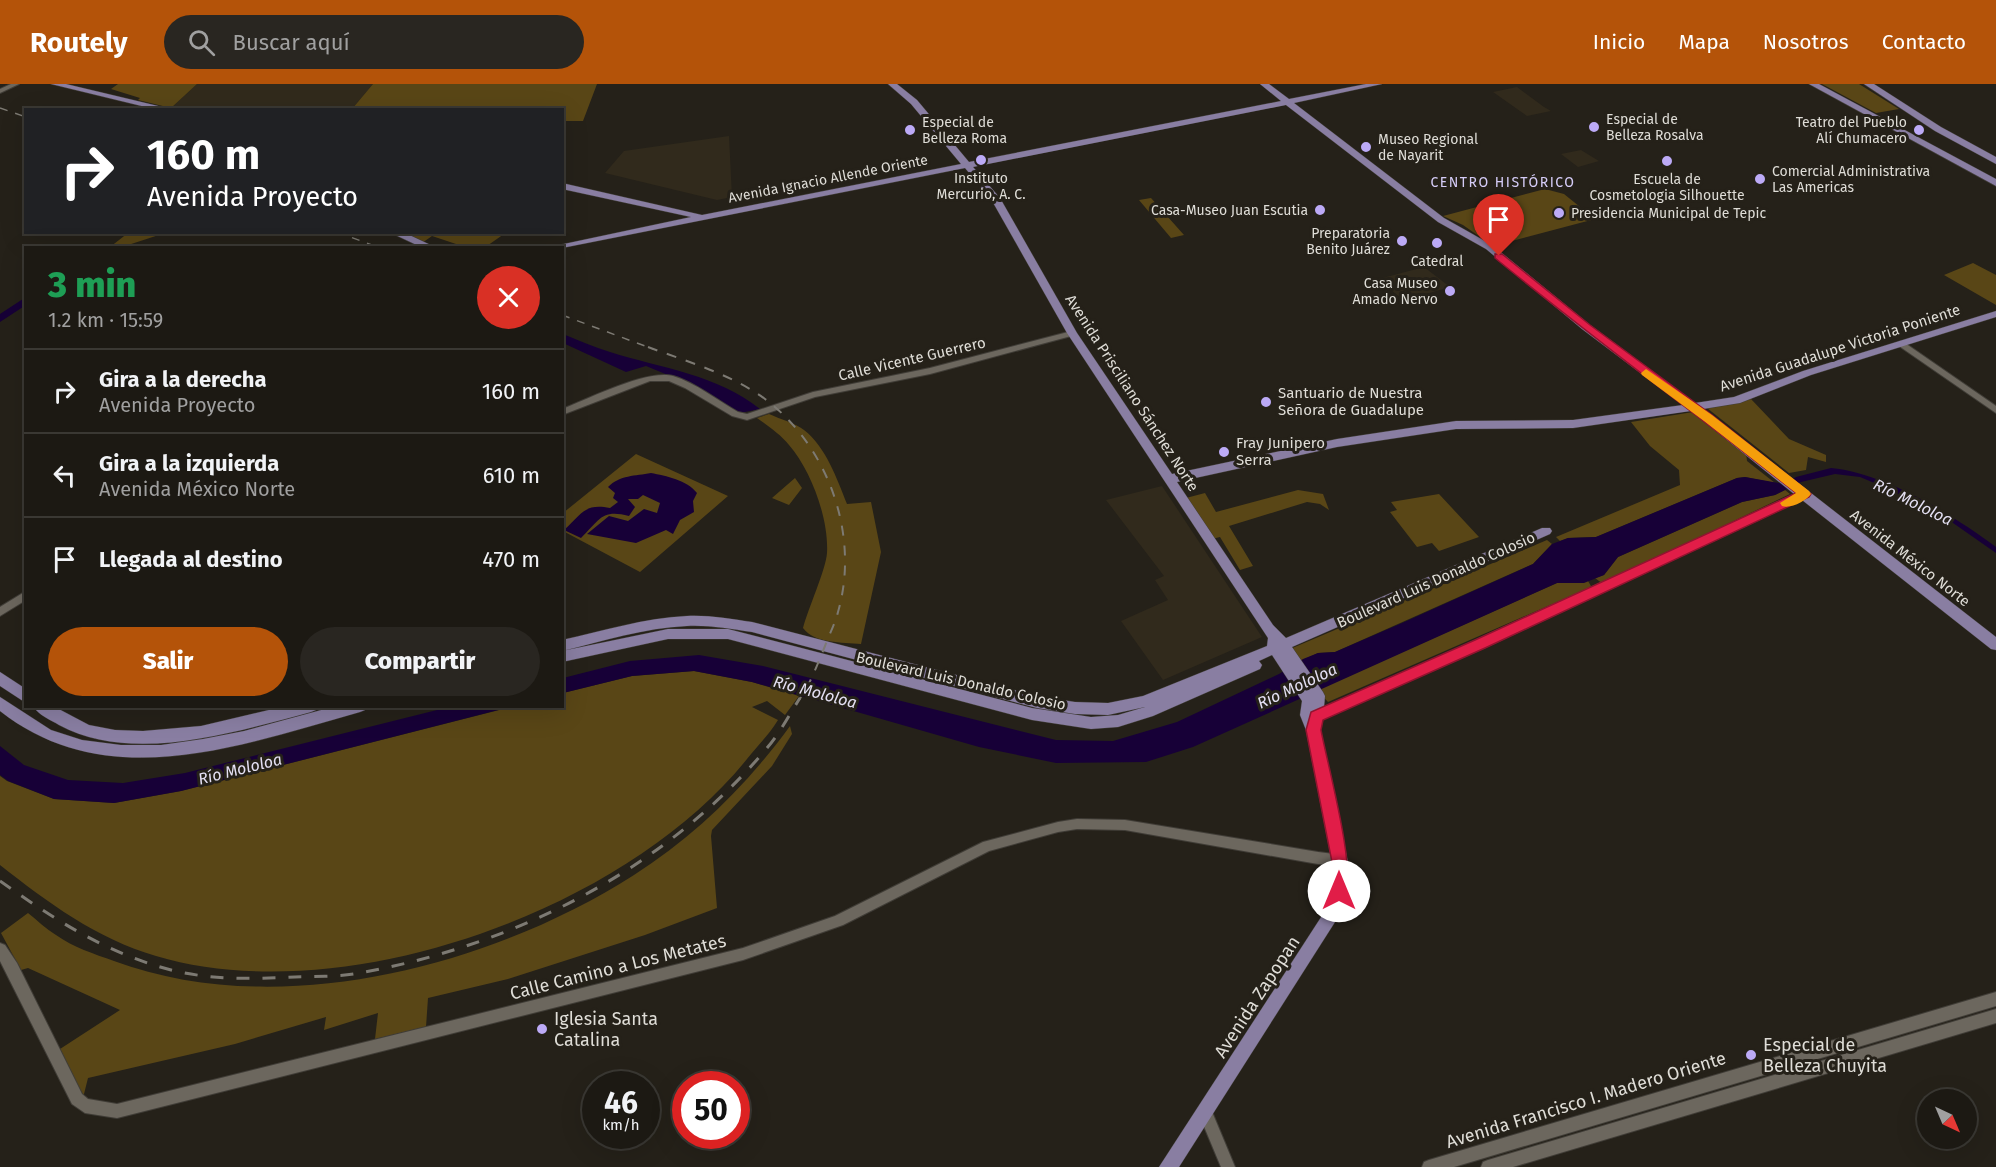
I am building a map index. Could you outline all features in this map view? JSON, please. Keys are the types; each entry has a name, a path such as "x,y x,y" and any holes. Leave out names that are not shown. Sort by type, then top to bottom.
{"main road":[{"path":"54,84 162,108"},
{"path":"881,84 908,106 930,129 938,132"},
{"path":"891,84 914,102 938,132"},
{"name":"Avenida México Norte","path":"1264,84 1441,220 1488,248 1689,408 1802,492 1996,645"},
{"name":"Avenida Ignacio Allende Oriente","path":"559,246 1378,84"},
{"path":"1813,84 1996,183"},
{"path":"1818,84 1867,109 1915,140"},
{"path":"1868,84 1938,129 1948,133"},
{"path":"1873,84 1996,161"},
{"name":"Avenida Prisciliano Sánchez Norte","path":"938,132 995,198 1072,333 1314,698"},
{"path":"1938,153 1972,147"},
{"path":"564,186 706,218"},
{"path":"398,234 427,246"},
{"name":"Avenida Guadalupe Victoria Poniente","path":"1168,479 1337,444 1456,425 1573,424 1736,400 1807,373 1996,314"},
{"path":"1312,722 1802,492"},
{"name":"Avenida México Norte","path":"1802,492 1849,523 1996,637"},
{"name":"Boulevard Luis Donaldo Colosio","path":"566,653 668,634 728,633 1056,719 1091,723 1118,721 1283,651 1352,617 1546,531"},
{"name":"Boulevard Luis Donaldo Colosio","path":"566,653 618,629 678,622 725,622 752,627 1022,698 1076,708 1108,709 1168,698"},
{"path":"0,678 24,696"},
{"name":"Avenida Zapopan","path":"1168,1167 1334,911 1341,879 1312,722 1306,709 1314,698"},
{"path":"0,703 45,734 60,740 98,749 122,751 168,750 231,739 352,708"},
{"path":"43,708 74,726 91,732 131,737 173,736 302,708"}],"street":[{"path":"0,91 16,84"},
{"name":"Calle Vicente Guerrero","path":"564,411 649,378 661,376 685,384 741,416 759,413 813,396 930,371 1072,333"},
{"path":"1902,344 1996,410"},
{"path":"0,612 24,596"},
{"name":"Calle Camino a Los Metates","path":"0,949 12,968 72,1092 85,1107 117,1111 743,954 838,921 987,846 1049,828 1077,824 1112,824 1165,830 1318,858 1338,859"},
{"name":"Avenida Francisco I. Madero Oriente","path":"1429,1167 1996,999"},
{"path":"1488,1167 1996,1016"},
{"path":"1205,1112 1228,1167"}],"shaded area":[{"path":"118,84 197,84 171,108 138,100 140,98 111,89"},
{"path":"197,84 373,84 353,108 171,108"},
{"path":"373,84 597,84 583,121 564,121 564,108 353,108"},
{"path":"1822,84 1859,84 1899,109 1876,113"},
{"path":"1517,87 1551,111 1527,116 1493,92"},
{"path":"729,136 732,197 717,200 605,173 624,151"},
{"path":"1581,150 1599,161 1578,167 1561,154"},
{"path":"1545,189 1564,194 1595,219 1493,246 1463,225 1443,216"},
{"path":"1151,198 1184,235 1171,238 1139,200"},
{"path":"127,234 162,234 125,246 111,246"},
{"path":"406,234 504,234 487,246 462,246 432,236 422,243"},
{"path":"1973,263 1996,275 1996,305 1944,275"},
{"path":"1424,267 1450,287 1426,294 1430,298 1419,301 1409,293 1398,296 1379,279"},
{"path":"1751,399 1789,439 1826,455 1826,462 1808,457 1806,470 1789,473 1707,408"},
{"path":"1693,412 1746,453 1747,461 1775,483 1745,477 1737,478 1596,537 1568,538 1560,541 1556,537 1680,485 1679,470 1650,446 1631,422"},
{"path":"769,414 796,425 819,445 847,504 871,502 881,552 861,644 822,640 803,628 826,560 825,525 811,481 797,455 782,438 757,418"},
{"path":"636,454 728,496 640,572 564,532 564,512"},
{"path":"795,478 802,488 789,505 772,498"},
{"path":"1162,486 1262,637 1163,680 1121,621 1168,600 1155,580 1164,576 1106,500"},
{"path":"1298,490 1323,494 1329,510 1320,504 1307,502 1229,526 1253,566 1240,570 1220,537 1212,539 1186,498 1205,493 1216,512"},
{"path":"1785,490 1790,494 1603,584 1595,578 1604,575 1618,557 1742,502 1775,495"},
{"path":"1439,494 1479,537 1439,551 1432,543 1417,547 1390,512 1397,510 1391,502"},
{"path":"1547,540 1552,544 1533,564 1335,652 1318,653 1299,662 1290,649"},
{"path":"1588,581 1591,586 1587,589 1328,702 1317,690 1557,583"},
{"path":"694,671 752,682 799,696 785,715 767,701 752,707 778,720 747,759 695,813 630,861 556,902 477,935 394,958 311,970 230,970 156,956 113,940 54,906 0,865 0,776 7,781 54,799 114,803 181,791 507,708 564,708 564,693 632,676"},
{"path":"790,726 792,734 772,766 712,830 717,908 645,935 508,979 428,998 426,1027 375,1039 378,1013 324,1030 326,1017 235,1044 88,1078 83,1098 71,1080 60,1049 120,1010 28,968 21,970 1,933 28,913 69,943 114,961 178,979 244,986 313,985 382,975 449,959 515,936 577,908 656,860 699,826 738,789"}],"water":[{"path":"564,334 610,352 708,380 744,397 760,409 740,413 680,380 646,366 626,372 564,343"},
{"name":"Río Mololoa","path":"1831,468 1874,478 1939,509 1996,547 1996,553 1943,516 1860,477 1835,474 1801,482 1775,495 1742,502 1618,557 1604,575 1584,583 1557,583 1193,747 1146,762 1056,763 979,747 752,682 694,671 632,676 564,693 564,678 630,661 699,655 763,666 1056,740 1113,741 1177,722 1279,674 1303,659 1318,653 1335,652 1402,623 1533,564 1552,544 1568,538 1596,537 1737,478 1745,477 1784,484 1796,477"},
{"path":"651,473 682,482 697,493 693,501 694,512 680,520 673,534 666,530 636,543 587,534 609,516 628,521 644,509 657,513 660,503 643,495 638,499 628,499 635,507 629,516 607,515 597,521 581,538 564,530 584,511 594,507 610,508 618,502 613,498 615,493 608,487 613,483 628,477"},
{"name":"Río Mololoa","path":"445,708 506,708 181,791 114,803 54,799 8,781 0,775 0,746 24,765 68,780 123,783 185,773"}],"waterway":[{"path":"0,319 24,301"}],"railway":[{"path":"0,108 24,116"},
{"path":"342,234 375,246"},
{"path":"564,316 653,349"},
{"path":"648,347 738,382 765,399 787,419 806,442 822,467 834,495 845,553 844,583 834,625 814,674 799,700"},
{"path":"0,881 62,923 105,946 150,964 190,974 250,978 339,976 413,962 470,945 527,923 581,897 632,866 681,831 726,792 772,742 800,698"}],"slow traffic":[{"path":"1646,373 1805,494 1787,503"}],"place":[{"name":"Especial de Belleza Rosalva","path":"1594,127"},
{"name":"Especial de Belleza Roma","path":"910,130"},
{"name":"Teatro del Pueblo Alí Chumacero","path":"1919,130"},
{"name":"Museo Regional de Nayarit","path":"1366,147"},
{"name":"Instituto Mercurio, A. C.","path":"981,160"},
{"name":"Escuela de Cosmetologia Silhouette","path":"1667,161"},
{"name":"Comercial Administrativa Las Americas","path":"1760,179"},
{"name":"Casa-Museo Juan Escutia","path":"1320,210"},
{"name":"Presidencia Municipal de Tepic","path":"1559,213"},
{"name":"Preparatoria Benito Juárez","path":"1402,241"},
{"name":"Catedral","path":"1437,243"},
{"name":"Casa Museo Amado Nervo","path":"1450,291"},
{"name":"Santuario de Nuestra Señora de Guadalupe","path":"1266,402"},
{"name":"Fray Junipero Serra","path":"1224,452"},
{"name":"Iglesia Santa Catalina","path":"542,1029"},
{"name":"Especial de Belleza Chuyita","path":"1751,1055"}],"district":[{"name":"CENTRO HISTÓRICO","path":"1503,182"}],"route":[{"path":"1339,891 1341,867 1313,730 1317,717 1746,523 1805,494 1586,327 1499,256"}]}
